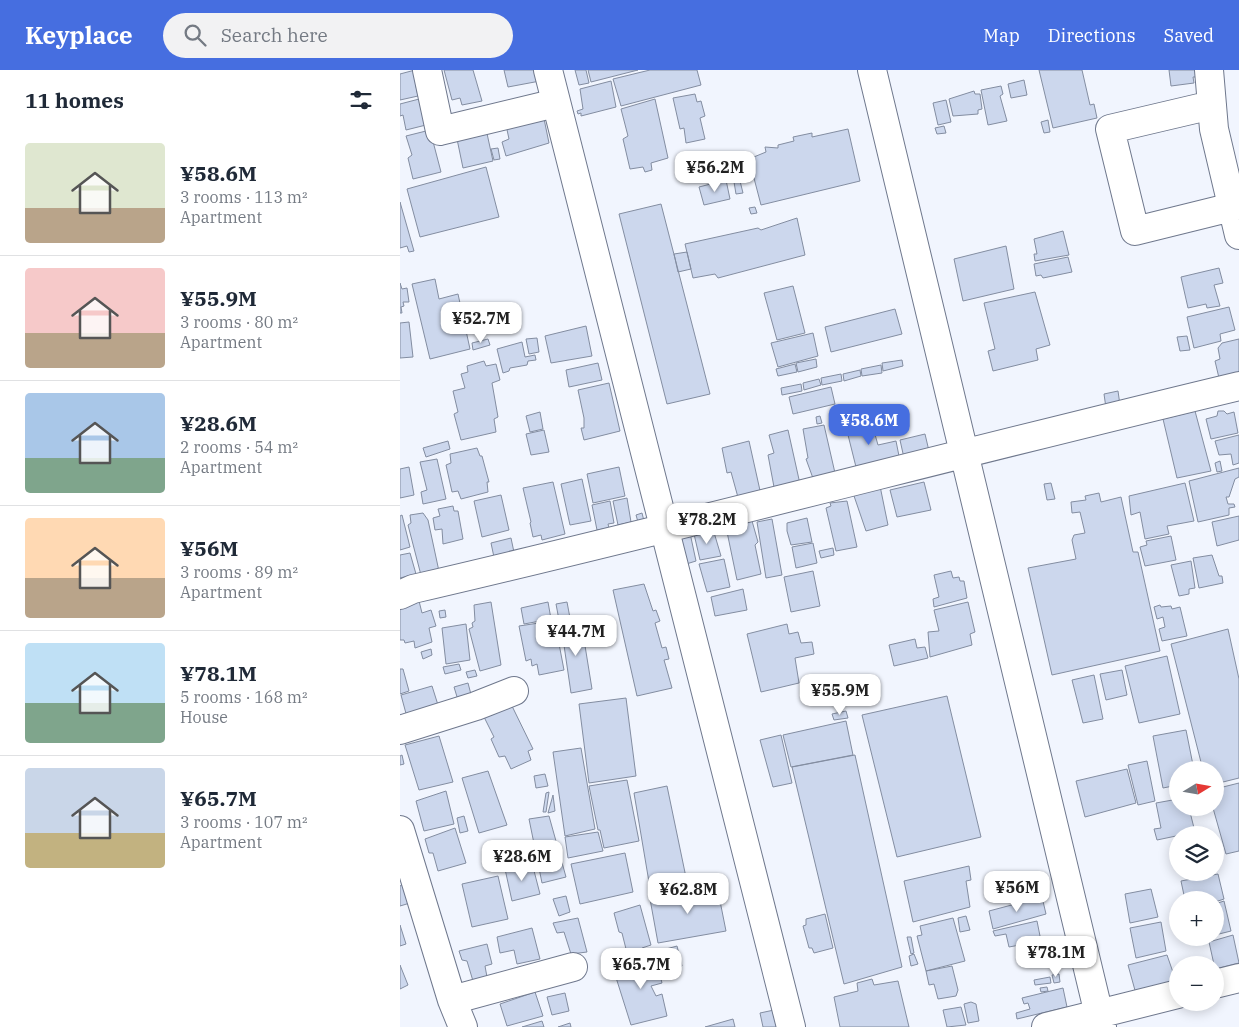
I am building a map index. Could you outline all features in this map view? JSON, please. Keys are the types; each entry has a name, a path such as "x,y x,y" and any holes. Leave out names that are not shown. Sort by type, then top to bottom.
{"street":[{"path":"427,70 440,131 556,103"},
{"path":"548,70 666,530 790,1027"},
{"path":"872,70 1101,1020"},
{"path":"1209,70 1214,129 1234,200 1239,235"},
{"path":"1212,105 1110,129 1135,231 1234,200"},
{"path":"400,595 413,590 666,530 964,452 1239,386"},
{"path":"400,730 476,706 514,691"},
{"path":"400,830 452,1000 463,1027"},
{"path":"452,1000 573,967"},
{"path":"1224,982 1239,978"},
{"path":"1046,1027 1101,1020 1169,997"}],"building":[{"path":"415,70 420,83 416,86 418,96 400,100 400,74"},
{"path":"444,70 473,70 482,101 462,105 460,98 452,100"},
{"path":"504,70 540,70 540,81 508,87"},
{"path":"575,70 586,70 589,83 579,85"},
{"path":"588,70 638,70 591,82"},
{"path":"650,70 697,70 701,85 621,106 613,79"},
{"path":"1039,70 1082,70 1090,105 1094,104 1097,118 1053,128"},
{"path":"1169,70 1196,70 1197,77 1193,77 1194,83 1171,86"},
{"path":"1024,80 1027,95 1011,98 1008,84"},
{"path":"611,81 616,107 581,116 581,113 578,114 577,111 583,109 580,89"},
{"path":"1001,86 1003,94 1000,96 1007,121 988,125 981,90"},
{"path":"974,91 975,94 980,94 982,109 978,110 978,114 953,116 949,99"},
{"path":"695,94 697,102 701,101 705,116 700,118 705,139 686,143 684,128 680,129 673,98"},
{"path":"423,98 430,124 406,130 403,115 400,116 400,104"},
{"path":"655,99 668,158 651,163 652,170 645,172 643,167 630,169 623,139 628,136 621,109"},
{"path":"946,100 951,122 938,125 933,103"},
{"path":"543,114 549,143 506,156 502,142 509,139 506,125"},
{"path":"1048,120 1050,132 1044,133 1041,122"},
{"path":"944,126 946,133 937,134 935,128"},
{"path":"486,129 493,161 463,168 457,139"},
{"path":"848,129 860,181 761,205 749,159 766,152 765,147 778,148 778,145 794,141 793,137 812,133 812,137"},
{"path":"430,130 441,172 413,179 408,158 412,155 406,136"},
{"path":"498,148 500,159 494,160 491,149"},
{"path":"708,165 710,174 697,178 694,168"},
{"path":"486,167 499,217 420,237 407,189"},
{"path":"726,180 730,199 704,205 699,187"},
{"path":"740,181 743,193 736,194 734,182"},
{"path":"400,202 414,251 409,252 407,246 400,248"},
{"path":"661,204 710,394 667,404 619,214"},
{"path":"755,207 757,213 751,214 749,208"},
{"path":"797,218 805,255 718,278 715,274 693,278 685,244 758,228 761,230"},
{"path":"1063,231 1069,255 1035,261 1034,254 1037,254 1034,239"},
{"path":"1006,246 1014,289 963,301 954,259"},
{"path":"687,252 691,269 678,272 674,254"},
{"path":"1068,257 1072,272 1043,278 1041,275 1036,276 1034,264"},
{"path":"1219,268 1223,283 1214,285 1220,306 1207,308 1206,304 1188,308 1181,277"},
{"path":"435,279 439,299 458,294 470,349 430,359 412,284"},
{"path":"400,283 402,289 407,288 409,302 403,302 404,306 401,307 402,313 400,313"},
{"path":"793,286 805,333 777,340 764,293"},
{"path":"1035,292 1050,345 1036,349 1038,360 993,371 988,351 995,349 984,303"},
{"path":"1229,307 1235,330 1220,334 1221,341 1194,348 1187,317"},
{"path":"895,309 902,334 831,352 825,327"},
{"path":"409,322 413,357 400,358 400,323"},
{"path":"586,326 592,356 551,363 545,336"},
{"path":"813,333 818,356 778,367 771,343"},
{"path":"1187,336 1190,350 1180,351 1177,337"},
{"path":"537,338 539,352 529,354 526,339"},
{"path":"488,339 490,345 473,350 472,343"},
{"path":"1239,339 1239,373 1219,378 1215,361 1220,359 1218,348 1222,343"},
{"path":"522,342 525,357 535,355 536,360 528,361 527,365 510,368 509,371 503,373 497,349"},
{"path":"816,359 817,367 798,372 796,363"},
{"path":"902,360 903,366 883,371 882,363"},
{"path":"484,361 486,366 496,364 500,380 492,383 498,417 494,419 496,432 461,440 454,414 458,412 453,391 465,388 461,374 468,372 467,366"},
{"path":"598,363 602,380 569,387 566,370"},
{"path":"795,364 797,372 778,376 776,369"},
{"path":"881,365 882,373 862,376 861,369"},
{"path":"860,370 861,376 844,381 843,374"},
{"path":"841,374 842,381 822,385 821,378"},
{"path":"819,379 821,385 804,390 803,383"},
{"path":"609,383 620,431 584,440 581,428 584,428 584,418 578,390"},
{"path":"801,384 802,391 782,395 781,388"},
{"path":"831,387 835,404 793,414 789,397"},
{"path":"1118,391 1120,405 1106,408 1104,394"},
{"path":"1195,411 1211,471 1177,478 1163,419"},
{"path":"1218,411 1224,411 1227,414 1234,412 1238,433 1211,439 1206,419 1217,416"},
{"path":"540,412 543,429 530,432 526,416"},
{"path":"820,416 822,423 817,424 816,417"},
{"path":"870,417 878,445 896,441 900,461 857,471 845,423"},
{"path":"824,425 835,473 814,481 806,459 808,458 803,429"},
{"path":"544,430 549,452 531,455 526,434"},
{"path":"788,430 800,484 774,487 768,455 774,453 769,435"},
{"path":"925,434 929,451 904,458 900,440"},
{"path":"1239,435 1239,463 1233,465 1231,454 1219,455 1215,441"},
{"path":"448,441 450,449 426,457 423,448"},
{"path":"749,441 761,495 739,501 731,472 727,473 722,448"},
{"path":"477,448 480,456 482,456 489,482 487,482 488,492 461,499 458,491 452,492 446,465 451,463 450,454"},
{"path":"437,459 446,499 423,504 421,492 427,490 420,462"},
{"path":"1220,461 1222,471 1217,472 1215,463"},
{"path":"409,467 414,495 400,498 400,469"},
{"path":"619,467 625,496 593,503 587,474"},
{"path":"1239,468 1239,477 1235,479 1229,497 1226,497 1228,504 1234,504 1235,507 1229,508 1229,515 1198,522 1189,481"},
{"path":"582,479 591,521 570,525 561,484"},
{"path":"553,482 565,534 542,540 541,535 533,537 523,488"},
{"path":"924,482 931,510 897,517 890,490"},
{"path":"1051,483 1055,499 1047,500 1044,484"},
{"path":"1185,483 1194,521 1167,526 1169,534 1145,539 1140,512 1131,515 1129,496"},
{"path":"880,486 888,525 866,531 853,493"},
{"path":"1099,493 1101,502 1121,497 1133,552 1138,552 1160,651 1052,675 1028,568 1076,559 1072,540 1074,535 1085,533 1080,512 1072,513 1071,502 1086,500 1085,496"},
{"path":"501,495 509,530 482,537 474,501"},
{"path":"627,498 631,522 618,525 613,501"},
{"path":"610,501 614,523 608,524 609,528 597,530 592,505"},
{"path":"847,501 857,547 836,551 826,508 831,506 830,503"},
{"path":"453,506 454,511 458,511 463,539 443,544 442,529 435,530 433,518 440,516 438,509"},
{"path":"423,513 428,520 440,576 422,579 408,525 411,523 410,515"},
{"path":"642,513 644,521 638,522 636,515"},
{"path":"402,515 410,547 400,550 400,516"},
{"path":"1239,516 1239,540 1217,546 1212,522"},
{"path":"807,518 812,542 791,545 787,523"},
{"path":"772,519 782,575 766,578 757,522"},
{"path":"752,521 758,542 755,545 761,574 737,580 726,527"},
{"path":"713,529 721,556 700,560 694,534"},
{"path":"690,533 696,561 683,565 676,536"},
{"path":"1171,536 1176,560 1145,566 1140,547 1147,545 1146,541"},
{"path":"511,538 515,557 495,562 491,543"},
{"path":"813,543 817,563 796,568 792,547"},
{"path":"833,548 834,555 821,558 819,551"},
{"path":"410,553 416,574 400,578 400,555"},
{"path":"1212,555 1219,576 1222,576 1223,583 1199,588 1193,558"},
{"path":"724,559 730,587 707,592 699,564"},
{"path":"1191,561 1195,588 1189,589 1189,594 1179,596 1171,565"},
{"path":"813,571 820,606 791,612 784,577"},
{"path":"951,571 953,578 959,577 960,581 964,581 967,598 934,607 933,599 939,597 934,575"},
{"path":"644,584 653,611 656,610 660,621 655,623 662,648 666,647 669,659 664,660 672,688 637,696 613,590"},
{"path":"743,589 747,610 715,616 711,597"},
{"path":"419,601 422,613 431,610 436,626 429,628 432,642 415,648 414,641 405,643 404,640 400,640 400,606"},
{"path":"491,602 501,665 480,671 469,629 473,627 472,623 475,621 474,605"},
{"path":"548,602 551,619 524,624 521,608"},
{"path":"567,602 570,618 559,620 556,604"},
{"path":"968,602 975,632 970,634 972,645 930,657 928,632 939,631 934,610"},
{"path":"1160,605 1161,607 1171,606 1172,609 1180,607 1187,636 1162,641 1159,629 1165,627 1163,617 1157,619 1154,607"},
{"path":"445,610 446,617 440,618 439,611"},
{"path":"552,621 556,628 564,670 539,675 537,664 532,666 531,659 526,661 519,626"},
{"path":"581,621 592,689 571,693 561,625"},
{"path":"466,624 470,660 446,664 442,628"},
{"path":"787,624 789,634 798,632 801,643 812,642 814,654 795,658 799,683 761,692 747,634"},
{"path":"1228,629 1239,679 1239,778 1224,782 1224,761 1201,761 1171,644"},
{"path":"915,639 917,648 925,647 928,658 894,666 889,645"},
{"path":"431,649 432,655 423,659 421,652"},
{"path":"1167,656 1180,714 1139,723 1125,666"},
{"path":"459,664 461,670 445,674 443,667"},
{"path":"400,669 403,669 409,691 400,694"},
{"path":"475,670 477,676 468,678 466,672"},
{"path":"1122,670 1127,695 1106,700 1100,674"},
{"path":"1094,675 1103,719 1083,723 1072,680"},
{"path":"468,683 473,702 408,721 401,695 432,686 438,705 458,700 454,687"},
{"path":"947,696 981,837 897,857 862,715"},
{"path":"626,698 636,776 589,783 579,704"},
{"path":"511,704 533,749 528,751 531,760 511,769 505,756 499,757 491,739 494,737 484,717"},
{"path":"846,711 848,718 834,720 832,714"},
{"path":"846,721 853,755 791,767 783,735"},
{"path":"1186,730 1192,761 1169,761 1169,787 1163,788 1153,736"},
{"path":"781,735 792,783 773,787 760,740"},
{"path":"439,736 453,782 419,790 405,745"},
{"path":"581,748 595,829 565,836 553,752"},
{"path":"402,755 404,764 400,765 400,756"},
{"path":"855,755 902,967 844,984 792,767"},
{"path":"1147,761 1155,801 1138,805 1128,765"},
{"path":"1127,769 1136,803 1085,817 1076,781"},
{"path":"488,771 507,825 479,833 462,778"},
{"path":"545,774 548,786 536,788 534,776"},
{"path":"627,780 639,841 604,848 600,830 598,830 589,786"},
{"path":"1239,783 1239,851 1226,854 1224,826 1218,826 1215,816 1224,816 1224,787"},
{"path":"667,786 688,887 651,894 634,793"},
{"path":"446,791 454,824 424,831 416,801"},
{"path":"549,792 546,812 543,812 546,793"},
{"path":"553,795 555,811 548,813"},
{"path":"1169,801 1169,816 1191,816 1194,826 1169,826 1169,837 1157,840 1154,829 1161,828 1156,803"},
{"path":"464,816 468,831 460,833 457,818"},
{"path":"549,816 566,877 542,883 529,819"},
{"path":"455,828 466,863 438,871 433,853 429,853 425,839"},
{"path":"598,832 603,851 568,858 565,837"},
{"path":"625,853 633,892 580,904 571,864"},
{"path":"532,863 540,894 512,901 505,869"},
{"path":"969,866 971,880 966,881 970,907 913,922 904,881"},
{"path":"498,876 508,919 472,927 462,884"},
{"path":"1181,881 1220,881 1222,891 1183,891"},
{"path":"403,884 410,903 400,906 400,886"},
{"path":"717,886 726,931 658,943 650,899"},
{"path":"1151,889 1158,917 1130,923 1125,894"},
{"path":"566,896 570,912 559,916 553,899"},
{"path":"1042,897 1046,914 993,929 989,911"},
{"path":"1224,901 1231,931 1224,933"},
{"path":"640,905 651,945 642,948 641,953 631,955 630,950 626,949 622,933 619,932 614,913"},
{"path":"825,914 833,948 814,953 812,948 809,948 803,926 806,925 806,919"},
{"path":"966,916 970,930 960,932 958,918"},
{"path":"578,918 587,952 571,954 564,932 557,933 553,923"},
{"path":"953,918 965,961 926,971 917,936 922,935 920,926"},
{"path":"1037,921 1041,941 1009,947 1006,934 995,936 993,931"},
{"path":"1161,922 1166,951 1136,958 1130,928"},
{"path":"400,925 406,944 400,946"},
{"path":"532,928 540,959 517,964 514,950 500,953 497,937"},
{"path":"1233,935 1239,963 1224,967 1224,956 1212,956 1210,946 1224,946 1224,938"},
{"path":"907,937 911,937 914,953 911,954"},
{"path":"487,944 492,964 485,966 487,977 473,981 467,961 462,960 459,951"},
{"path":"677,946 682,966 664,970 659,951"},
{"path":"914,954 918,964 911,966 909,956"},
{"path":"1167,955 1169,961 1169,986 1136,994 1128,965"},
{"path":"655,956 662,983 651,986 656,996 662,994 667,1016 631,1025 613,968"},
{"path":"400,965 408,985 400,989"},
{"path":"952,966 958,990 956,996 938,999 934,984 929,985 926,971"},
{"path":"1059,974 1060,982 1054,983 1052,975"},
{"path":"1050,977 1051,983 1035,985 1034,980"},
{"path":"872,979 874,985 898,981 909,1027 840,1027 834,997 858,991 857,983"},
{"path":"1047,987 1048,991 1041,992 1040,988"},
{"path":"1063,988 1067,1007 1017,1019 1016,1013 1030,1009 1028,1003 1024,1004 1022,998"},
{"path":"535,992 543,1016 507,1026 500,1004"},
{"path":"565,993 569,1011 552,1015 547,997"},
{"path":"971,1002 976,1004 979,1021 968,1023 964,1004"},
{"path":"961,1007 966,1025 947,1027 943,1010"},
{"path":"774,1010 779,1027 763,1027 760,1013"},
{"path":"733,1019 735,1027 705,1027"},
{"path":"542,1021 544,1027 522,1027"},
{"path":"570,1023 571,1027 558,1027"}]}
